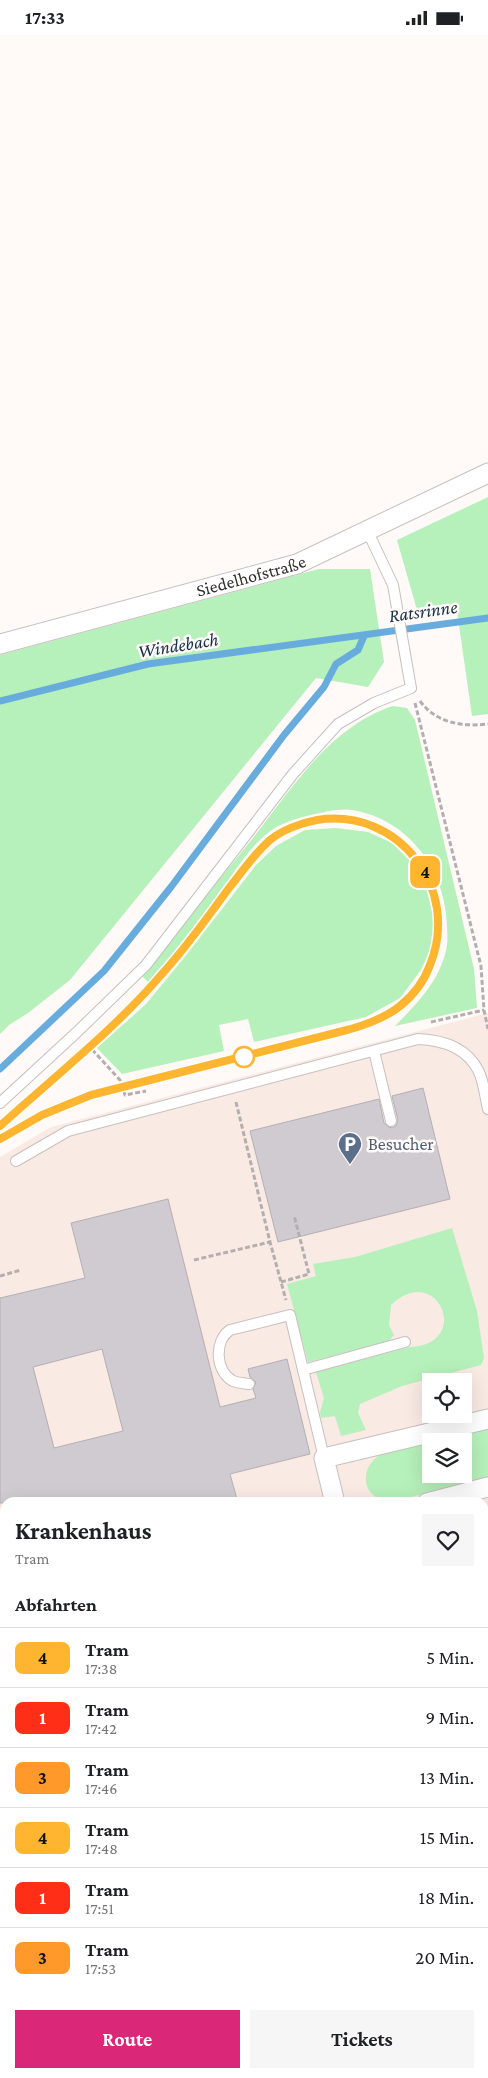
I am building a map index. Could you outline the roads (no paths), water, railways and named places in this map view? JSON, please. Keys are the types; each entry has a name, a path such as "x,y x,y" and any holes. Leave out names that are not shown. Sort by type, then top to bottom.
{"street":[{"name":"Siedelhofstraße","path":"0,644 297,564 488,473"},
{"path":"334,1497 324,1457 488,1419"},
{"path":"450,1497 488,1487"}],"lane":[{"path":"0,1103 146,965 293,774 338,724 374,703 411,688 393,585 367,530"},
{"path":"16,1161 68,1131 418,1039 437,1040 461,1050 478,1071 488,1109"},
{"path":"374,1051 391,1121"},
{"path":"249,1384 234,1381 223,1369 218,1351 223,1335 230,1330 290,1315 324,1457"},
{"path":"302,1370 405,1342"}],"waterway":[{"name":"Windebach","path":"0,701 148,664 488,618"},
{"path":"0,1069 104,971 171,887 284,735 324,687 336,664 358,650 364,636"}],"tram line":[{"path":"0,1126 83,1053 143,995 195,934 252,858 275,836 292,827 311,821 347,819 374,826 397,840 416,859 429,882 437,908 437,936 425,977 410,997 394,1011 373,1022 343,1032 91,1095 42,1115 0,1139"},
{"name":"4","path":"0,1126 127,1011 160,977 179,955 246,866 271,839 284,831 317,820 354,821 368,825 400,842 412,853 422,867 435,895 440,930 433,958 425,978 402,1005 389,1014 370,1023 343,1031 91,1095 42,1115 0,1139"}],"place":[{"name":"Besucher","path":"350,1165"}],"water label":[{"name":"Ratsrinne","path":"423,611"}]}
